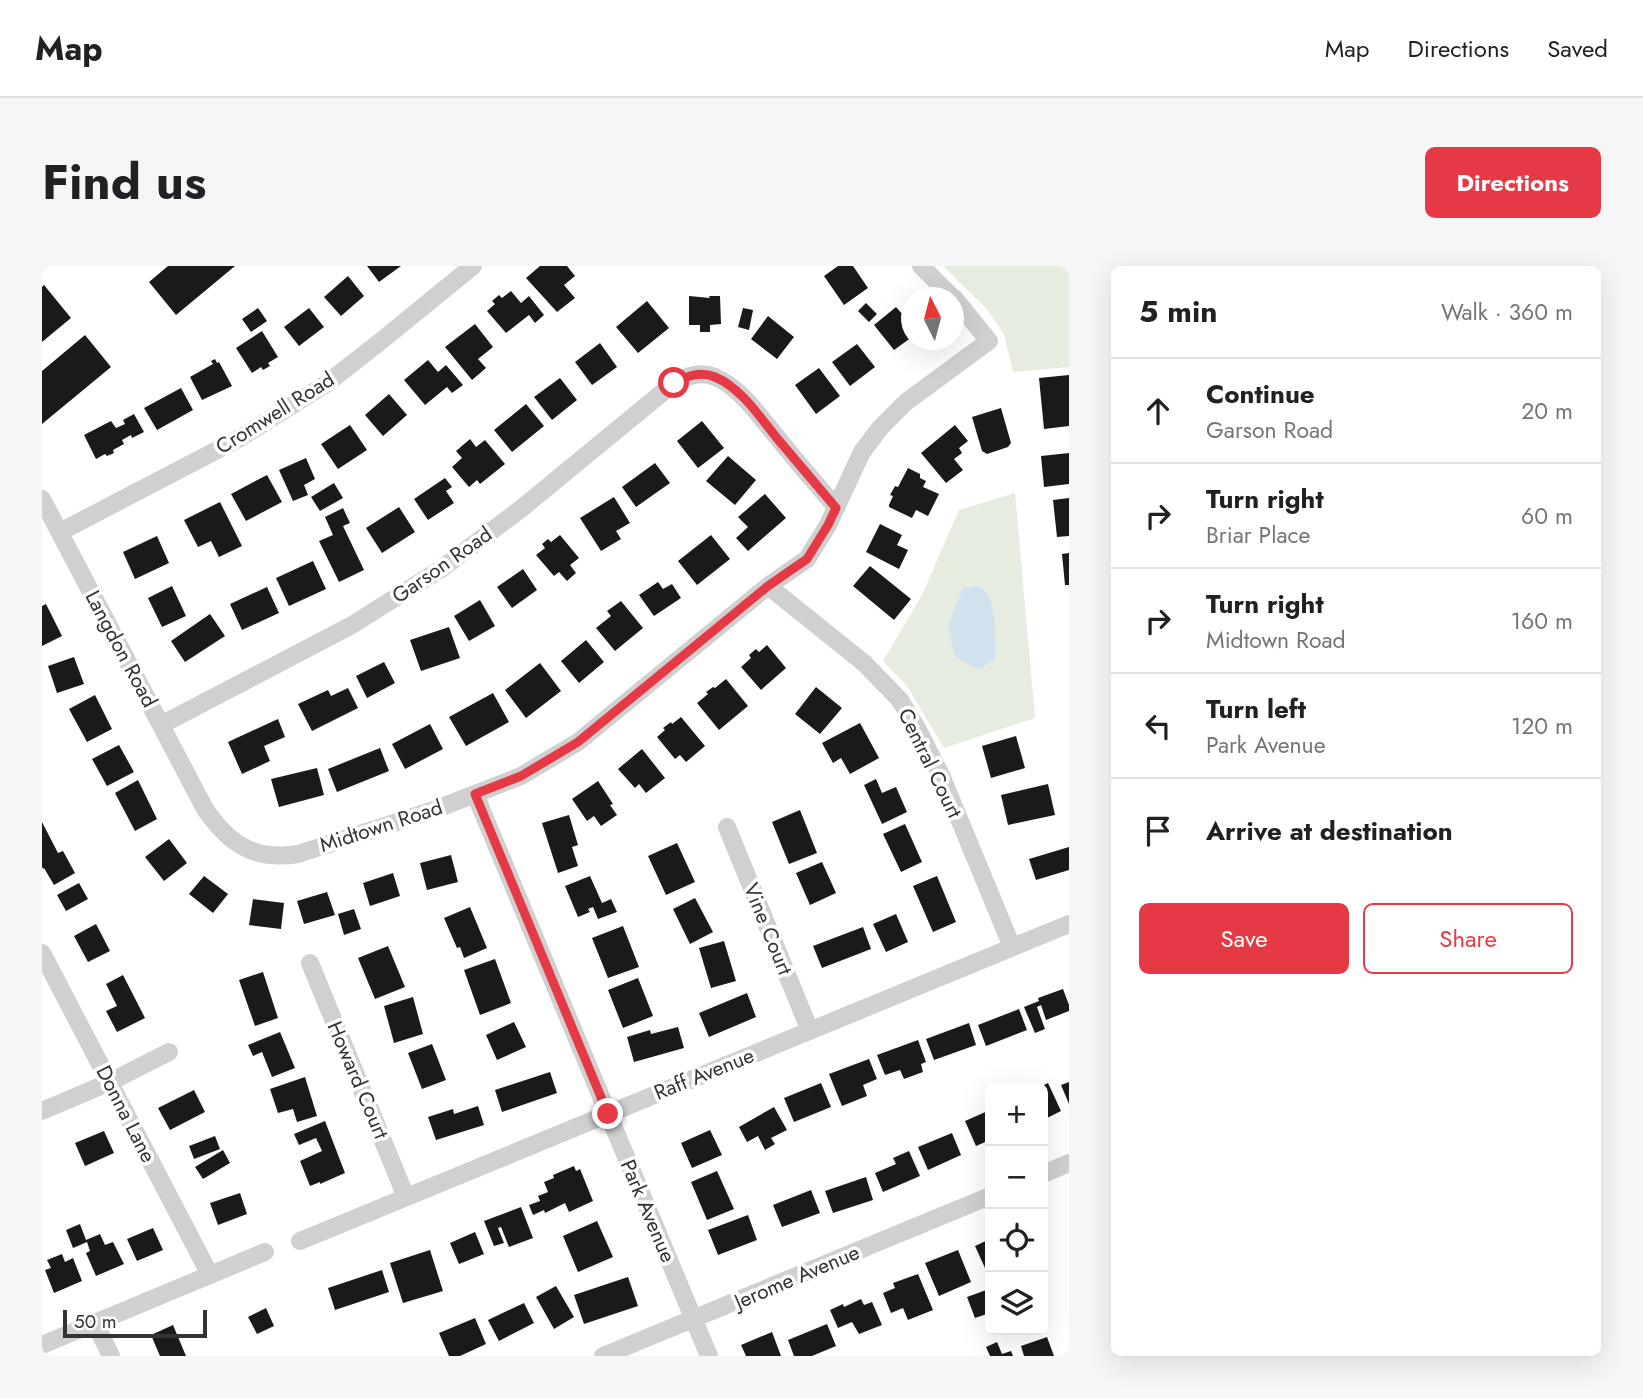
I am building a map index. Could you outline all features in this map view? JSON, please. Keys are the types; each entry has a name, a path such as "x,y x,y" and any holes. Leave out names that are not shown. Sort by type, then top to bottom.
{"street":[{"name":"Cromwell Road","path":"60,533 240,438 326,384 473,266"},
{"path":"920,266 942,287"},
{"name":"Midtown Road","path":"199,798 217,827 236,843 263,855 298,854 434,810 521,776 578,742 768,586 807,559 828,525 862,452 880,428 906,402 989,341 964,311"},
{"name":"Garson Road","path":"161,725 352,625 441,569 522,508 674,383 688,376 713,376 727,384 747,402 836,508"},
{"name":"Langdon Road","path":"42,499 199,798"},
{"name":"Central Court","path":"768,586 864,663 900,700 941,775 1012,947"},
{"name":"Park Avenue","path":"475,794 709,1356"},
{"name":"Vine Court","path":"727,827 810,1031"},
{"name":"Raff Avenue","path":"300,1241 1069,924"},
{"name":"Donna Lane","path":"42,953 209,1275"},
{"name":"Howard Court","path":"310,963 407,1197"},
{"path":"42,1111 110,1082 169,1052"},
{"path":"1048,1172 1069,1163"},
{"name":"Jerome Avenue","path":"603,1356 985,1198"},
{"path":"42,1345 265,1252"},
{"path":"95,1323 111,1356"}],"shaded area":[{"path":"943,266 1069,266 1069,367 1013,372 1004,334 987,309"},
{"path":"1015,493 1035,718 944,748 907,686 883,661 922,595 959,510"}],"water":[{"path":"976,586 983,589 988,596 995,629 995,658 979,670 955,657 948,626 963,588"}],"building":[{"path":"168,266 235,266 176,315 149,282"},
{"path":"367,266 401,266 379,282"},
{"path":"540,266 567,266 575,276 564,285 575,298 557,312 526,278"},
{"path":"838,266 853,266 868,288 844,305 824,276"},
{"path":"348,276 364,296 341,316 324,297"},
{"path":"44,285 71,318 42,342 42,287"},
{"path":"511,291 521,303 529,296 544,315 535,323 529,315 506,333 487,311 495,304 492,301 499,295 502,298"},
{"path":"689,296 720,296 721,324 710,325 710,332 700,332 700,325 689,325"},
{"path":"647,301 669,328 638,353 616,327"},
{"path":"866,303 877,314 869,322 858,311"},
{"path":"896,307 901,313 901,345 894,350 874,325"},
{"path":"258,308 267,321 251,332 242,319"},
{"path":"309,308 324,327 299,346 284,327"},
{"path":"743,308 753,310 749,330 738,327"},
{"path":"768,316 794,337 777,359 751,339"},
{"path":"475,324 493,347 478,359 486,368 472,380 445,347"},
{"path":"262,331 278,357 268,363 270,366 263,370 261,367 252,373 236,348"},
{"path":"85,335 111,367 42,424 42,371"},
{"path":"600,343 617,367 592,385 575,362"},
{"path":"857,344 875,367 850,386 832,362"},
{"path":"215,359 232,386 202,400 190,377 213,364 211,361"},
{"path":"428,360 438,372 446,365 463,385 452,393 447,387 425,405 404,380"},
{"path":"819,368 840,396 816,414 795,385"},
{"path":"1069,375 1069,426 1044,429 1039,378"},
{"path":"560,378 577,400 552,420 534,397"},
{"path":"181,388 193,410 157,430 144,408"},
{"path":"389,394 407,415 383,436 365,415"},
{"path":"526,404 544,426 512,452 494,430"},
{"path":"1001,408 1011,443 1008,447 987,454 982,451 972,417"},
{"path":"134,414 144,432 122,440 124,444 113,450 114,453 96,459 84,435 111,421 116,428 125,424 123,420"},
{"path":"702,421 724,448 698,468 677,441"},
{"path":"350,425 367,450 338,469 321,444"},
{"path":"955,425 968,441 959,448 962,453 954,459 963,470 946,483 921,453"},
{"path":"470,439 476,447 485,440 505,464 480,484 477,480 469,487 452,467 462,458 456,451"},
{"path":"1069,453 1069,484 1044,487 1041,456"},
{"path":"728,456 756,480 735,505 706,481"},
{"path":"306,458 315,479 304,485 308,495 293,501 279,470"},
{"path":"655,463 670,483 636,507 622,487"},
{"path":"908,468 920,474 920,478 926,481 923,487 939,494 928,516 916,510 912,518 889,507 893,496 890,495 895,486 898,487"},
{"path":"267,475 282,502 246,521 231,494"},
{"path":"445,478 452,487 446,491 454,503 428,520 414,499"},
{"path":"334,483 343,498 320,511 311,497"},
{"path":"765,494 786,518 748,551 736,538 748,527 738,517"},
{"path":"614,497 630,523 616,531 621,539 601,551 580,518"},
{"path":"1069,498 1069,536 1057,537 1053,500"},
{"path":"220,502 242,546 219,557 211,541 198,547 184,520"},
{"path":"399,507 415,532 382,553 366,528"},
{"path":"343,508 350,523 343,526 364,570 339,582 319,541 333,535 325,517"},
{"path":"880,524 902,535 897,545 908,550 899,569 866,552"},
{"path":"560,535 579,558 570,565 576,573 567,581 559,572 554,576 536,555 545,548 542,544 548,539 551,542"},
{"path":"711,535 730,559 697,585 678,561"},
{"path":"157,536 169,563 135,579 123,552"},
{"path":"1069,553 1069,585 1065,585 1062,554"},
{"path":"313,561 326,589 289,606 276,578"},
{"path":"870,566 911,599 894,620 853,586"},
{"path":"523,569 537,590 512,608 497,587"},
{"path":"658,582 663,589 672,584 681,598 654,616 639,595"},
{"path":"172,586 186,616 162,627 148,598"},
{"path":"267,587 279,613 242,630 230,604"},
{"path":"480,600 495,626 469,641 454,616"},
{"path":"621,601 643,628 615,651 596,628 611,616 607,611"},
{"path":"46,604 62,636 42,646 42,606"},
{"path":"210,614 225,636 185,662 171,641"},
{"path":"449,627 460,658 421,671 410,640"},
{"path":"586,640 604,662 579,683 561,661"},
{"path":"767,645 786,668 761,690 741,667 756,649 759,652"},
{"path":"74,657 84,684 57,693 48,666"},
{"path":"384,662 395,683 367,698 356,676"},
{"path":"540,663 561,691 526,718 505,690"},
{"path":"726,679 748,706 719,730 697,703 708,694 706,692"},
{"path":"816,687 842,708 820,734 795,714"},
{"path":"348,688 358,708 312,731 298,704 328,690 331,696"},
{"path":"493,693 509,722 466,746 449,717"},
{"path":"95,695 112,729 87,742 69,709"},
{"path":"681,717 705,746 686,762 680,755 675,759 657,737 665,730 663,728"},
{"path":"278,719 285,737 264,746 270,761 242,774 228,742"},
{"path":"860,723 879,758 850,774 841,758 833,763 822,743"},
{"path":"430,724 443,749 405,769 392,744"},
{"path":"1016,736 1025,768 991,778 982,746"},
{"path":"119,745 134,772 107,786 92,759"},
{"path":"380,748 389,771 337,792 328,769"},
{"path":"642,749 665,778 646,793 639,784 635,788 618,769"},
{"path":"317,768 324,795 279,807 271,779"},
{"path":"876,779 882,793 896,787 907,812 882,824 864,785"},
{"path":"138,780 157,819 135,831 115,793"},
{"path":"598,781 617,815 601,826 594,816 587,821 572,799"},
{"path":"1048,784 1055,815 1008,825 1001,795"},
{"path":"800,810 817,853 789,864 772,822"},
{"path":"569,815 578,845 572,847 578,866 558,873 542,823"},
{"path":"42,822 58,853 63,851 75,873 54,885 42,867"},
{"path":"905,824 922,862 901,872 883,834"},
{"path":"169,839 187,863 164,881 145,857"},
{"path":"677,843 695,882 666,895 648,856"},
{"path":"1069,847 1069,870 1036,880 1029,859"},
{"path":"451,855 458,882 427,890 420,863"},
{"path":"822,862 836,893 810,905 796,873"},
{"path":"393,873 400,896 370,906 363,883"},
{"path":"204,876 228,894 213,913 189,894"},
{"path":"590,876 602,903 611,899 617,912 598,919 593,907 588,909 590,912 578,917 565,886"},
{"path":"937,876 956,922 933,932 913,886"},
{"path":"79,883 88,899 66,911 57,895"},
{"path":"327,892 335,915 304,924 297,901"},
{"path":"695,898 713,932 690,944 673,909"},
{"path":"253,899 284,903 281,929 249,925"},
{"path":"470,907 487,948 464,958 444,918"},
{"path":"354,909 361,929 344,935 338,914"},
{"path":"896,914 908,942 886,952 873,924"},
{"path":"96,924 110,951 88,962 74,936"},
{"path":"623,926 639,967 608,978 592,938"},
{"path":"863,927 871,949 822,968 813,946"},
{"path":"724,941 736,981 711,988 699,948"},
{"path":"388,946 405,987 375,999 358,958"},
{"path":"495,959 511,1003 480,1015 464,970"},
{"path":"263,972 278,1018 255,1026 239,980"},
{"path":"123,975 145,1018 117,1032 106,1011 117,1006 106,984"},
{"path":"638,978 653,1016 623,1028 608,990"},
{"path":"1063,989 1069,1011 1046,1020 1041,1005 1037,1007 1045,1029 1035,1033 1024,1007 1039,1001 1038,998"},
{"path":"747,993 756,1017 709,1037 699,1013"},
{"path":"413,997 423,1034 394,1043 384,1006"},
{"path":"1019,1009 1027,1030 986,1046 978,1025"},
{"path":"514,1022 526,1047 497,1060 486,1035"},
{"path":"969,1023 976,1045 934,1060 926,1039"},
{"path":"678,1027 684,1048 634,1062 627,1037 650,1030 651,1034"},
{"path":"280,1032 295,1068 272,1077 262,1052 253,1056 248,1045"},
{"path":"918,1040 926,1062 921,1064 923,1072 904,1079 900,1070 885,1075 877,1055"},
{"path":"432,1044 446,1080 422,1089 408,1053"},
{"path":"869,1059 877,1079 863,1085 867,1096 842,1106 829,1074"},
{"path":"550,1072 557,1093 502,1112 495,1090"},
{"path":"305,1077 317,1116 297,1122 293,1109 278,1113 270,1089"},
{"path":"1069,1082 1069,1104 1061,1085"},
{"path":"821,1083 831,1107 794,1122 784,1098"},
{"path":"1048,1083 1061,1111 1048,1118"},
{"path":"194,1090 205,1112 170,1130 158,1108"},
{"path":"478,1106 484,1125 436,1140 428,1117 453,1109 454,1114"},
{"path":"774,1107 787,1130 771,1138 775,1144 765,1150 758,1136 747,1142 739,1127"},
{"path":"985,1112 985,1142 976,1146 965,1121"},
{"path":"325,1121 345,1173 310,1186 300,1161 322,1151 316,1138 299,1145 294,1134"},
{"path":"710,1130 722,1155 692,1168 681,1143"},
{"path":"104,1131 114,1153 85,1166 75,1143"},
{"path":"952,1133 961,1155 928,1170 918,1147"},
{"path":"215,1136 220,1149 194,1159 189,1146"},
{"path":"223,1150 230,1163 203,1179 195,1167"},
{"path":"909,1151 920,1176 883,1192 875,1173 896,1164 893,1158"},
{"path":"574,1166 576,1171 580,1169 593,1201 569,1212 565,1203 545,1213 544,1210 533,1215 529,1205 540,1201 538,1196 548,1192 544,1182"},
{"path":"717,1171 734,1209 707,1220 691,1182"},
{"path":"866,1177 873,1200 833,1213 825,1191"},
{"path":"811,1190 820,1213 782,1227 773,1205"},
{"path":"240,1193 247,1214 218,1225 210,1203"},
{"path":"521,1207 533,1238 509,1247 501,1227 498,1228 504,1243 494,1246 484,1221"},
{"path":"748,1215 757,1240 718,1255 708,1230"},
{"path":"597,1221 613,1257 578,1272 563,1236"},
{"path":"80,1224 86,1240 100,1234 105,1245 113,1242 124,1264 96,1276 86,1253 90,1251 87,1242 73,1248 66,1230"},
{"path":"153,1228 163,1250 137,1261 127,1239"},
{"path":"475,1232 484,1254 459,1264 450,1243"},
{"path":"985,1241 985,1268 975,1246"},
{"path":"430,1250 443,1291 403,1303 390,1263"},
{"path":"958,1250 971,1282 939,1296 925,1263"},
{"path":"62,1254 65,1262 73,1258 82,1281 54,1293 45,1270 51,1268 47,1260"},
{"path":"382,1270 389,1292 335,1310 328,1288"},
{"path":"918,1274 933,1310 908,1320 903,1308 891,1313 883,1293 895,1288 893,1283"},
{"path":"628,1277 638,1306 584,1324 574,1295"},
{"path":"556,1286 574,1317 554,1329 536,1297"},
{"path":"985,1290 985,1315 975,1318 967,1297"},
{"path":"861,1299 864,1305 872,1302 882,1325 859,1334 852,1322 838,1328 830,1310"},
{"path":"524,1303 534,1323 499,1341 488,1320"},
{"path":"266,1308 274,1326 257,1334 248,1317"},
{"path":"475,1318 486,1344 460,1356 449,1356 439,1333"},
{"path":"827,1324 836,1346 812,1356 794,1356 788,1340"},
{"path":"173,1325 186,1356 160,1356 151,1335"},
{"path":"772,1332 781,1356 746,1356 741,1345"},
{"path":"1047,1337 1054,1356 1024,1356 1021,1346"},
{"path":"997,1342 1002,1354 1011,1351 1013,1356 990,1356 986,1347"}],"route":[{"path":"608,1114 475,794 521,776 578,742 768,586 807,559 836,508 747,402 727,384 713,376 701,374 688,376 674,383"}]}
